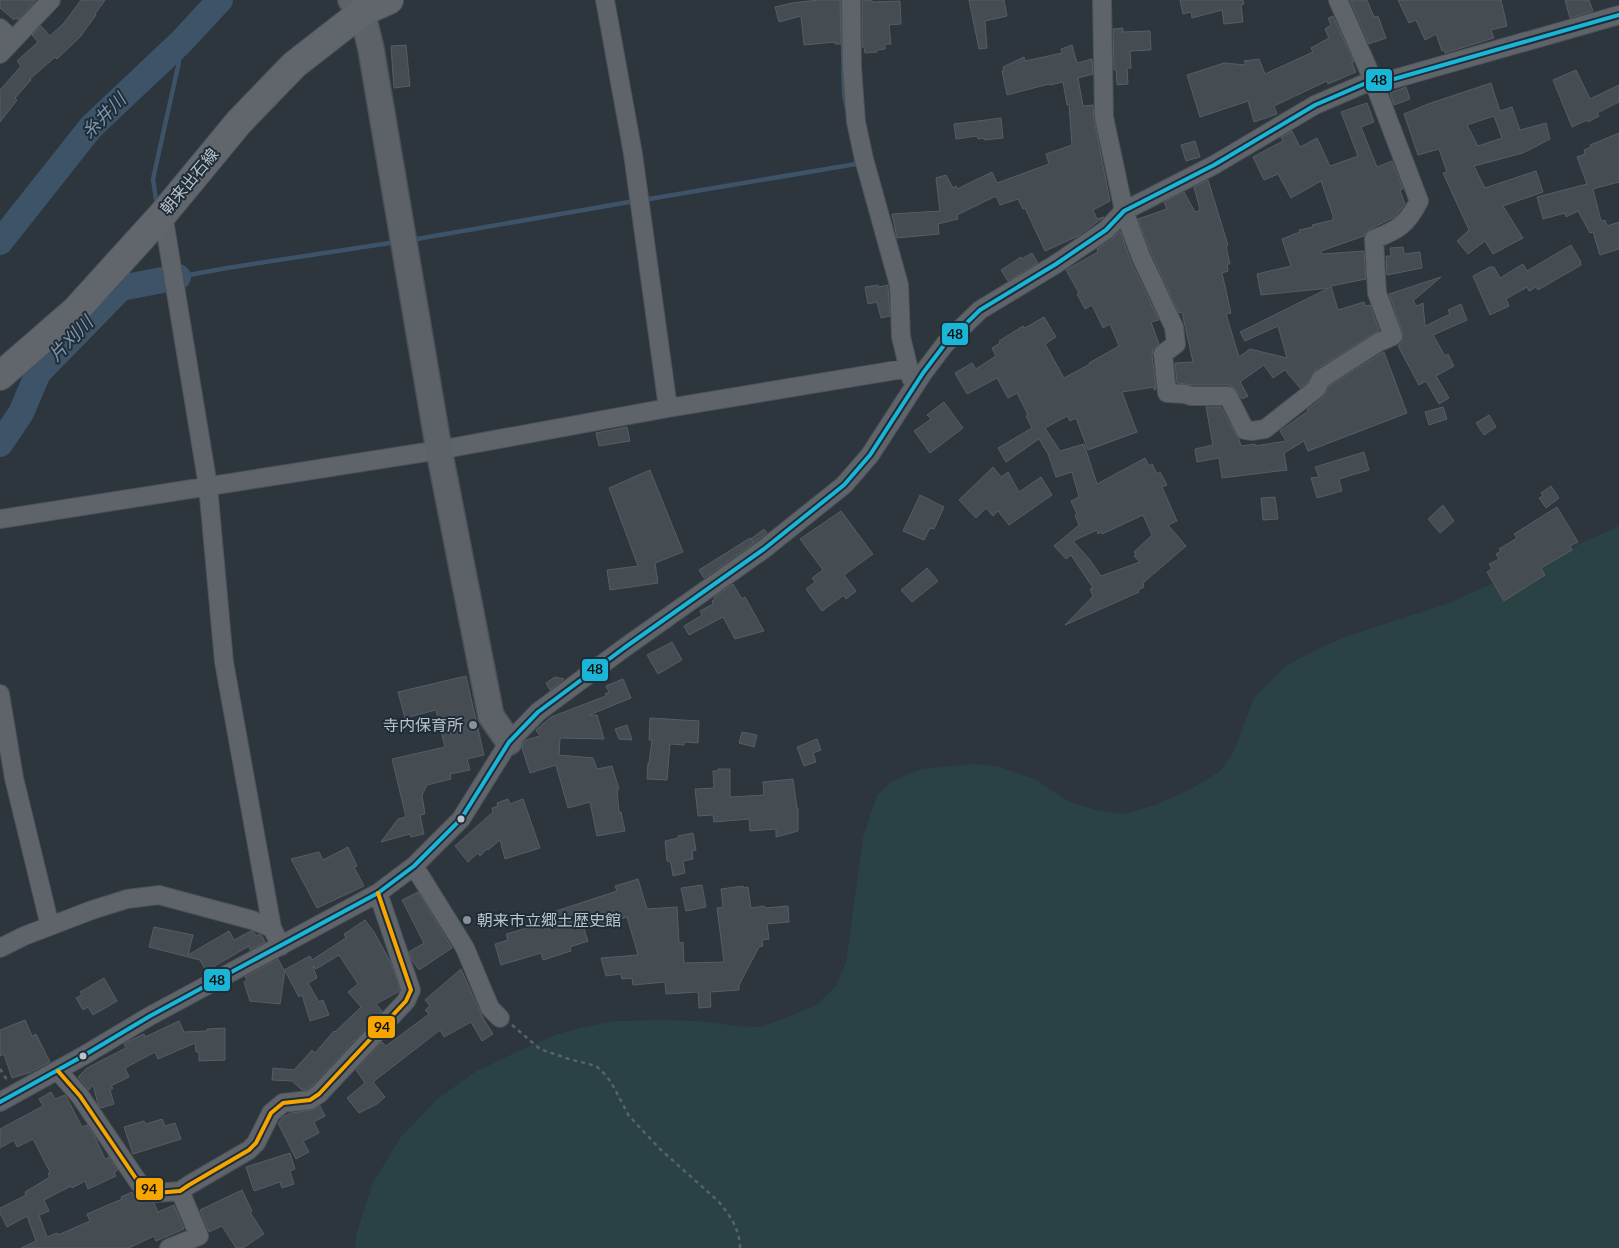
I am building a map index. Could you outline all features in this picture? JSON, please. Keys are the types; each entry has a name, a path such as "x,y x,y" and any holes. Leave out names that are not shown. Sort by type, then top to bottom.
{"main road":[{"name":"朝来出石線","path":"0,376 76,310 163,214 239,122 294,66 357,6 389,0"}],"street":[{"path":"0,54 6,34 51,0"},
{"path":"605,0 633,154 668,408"},
{"path":"851,0 852,67 856,122 864,159 899,285 901,336 913,388"},
{"path":"1102,0 1104,117 1124,211 1141,257 1174,327 1176,344 1163,354 1166,393 1191,396 1228,396 1246,430 1251,431 1265,429 1316,389 1321,380 1379,342 1394,336 1377,292 1374,239 1403,225 1411,216 1419,201 1373,80 1338,0"},
{"path":"357,6 371,49 439,450 491,716 509,742"},
{"path":"0,1102 58,1071 150,1016 378,893 414,866 461,819 509,742 538,712 624,648 764,549 844,485 870,455 913,388 945,344 980,310 1064,259 1106,230 1124,211 1214,165 1315,105 1373,80 1394,78 1619,15"},
{"path":"163,214 208,486 224,662 272,928 281,946"},
{"path":"0,519 439,450 668,408 908,368"},
{"path":"0,694 14,778 50,926"},
{"path":"414,866 465,948 490,1008 500,1018"},
{"path":"58,1071 80,1096 139,1183 156,1193 180,1191 249,1150 256,1142 271,1113 283,1103 310,1100 319,1094 406,1001 411,990 378,893"},
{"path":"0,948 24,936 92,910 127,899 159,895 252,920 272,928"},
{"path":"169,1248 199,1236 180,1191"}],"path":[{"path":"500,1018 517,1028 540,1049 569,1060 596,1066 602,1071 611,1082 629,1116 660,1149 724,1208 738,1234 740,1248"}],"green space":[{"path":"1619,526 1619,1248 355,1248 356,1236 372,1184 401,1137 436,1100 475,1072 558,1034 593,1025 616,1021 662,1020 700,1021 760,1027 816,1005 836,986 846,962 863,837 877,795 892,781 921,769 972,764 997,766 1035,779 1069,802 1096,810 1123,814 1155,805 1191,789 1220,771 1233,753 1254,698 1286,666 1315,650 1348,636 1449,603"}],"building":[{"path":"0,0 36,0 18,20 16,18 14,20 0,8"},
{"path":"81,0 105,0 80,37 57,59 55,57 30,79 0,122 0,90 21,66 17,61 38,42 32,35 41,26 50,36 64,23"},
{"path":"818,0 840,0 841,44 835,44 835,42 804,45 801,16 779,22 775,7"},
{"path":"862,0 872,0 872,2 900,1 901,24 889,25 891,44 885,44 885,49 865,53 864,47 862,47"},
{"path":"969,0 1004,0 1007,16 985,21 987,48 979,49"},
{"path":"1180,0 1243,0 1244,4 1241,5 1243,22 1224,24 1222,10 1192,18 1191,12 1183,14"},
{"path":"1350,0 1367,0 1374,17 1378,16 1386,38 1369,44"},
{"path":"1398,0 1501,0 1507,26 1491,30 1494,38 1445,53 1444,50 1442,51 1436,34 1425,40 1416,20 1409,23"},
{"path":"1565,0 1589,0 1593,11 1570,18"},
{"path":"1333,16 1354,62 1352,63 1356,72 1328,84 1327,81 1274,106 1277,114 1254,122 1248,101 1200,117 1187,75 1224,63 1246,65 1244,61 1259,59 1265,74 1313,52 1311,48 1329,38 1325,29 1331,25 1328,18"},
{"path":"1123,28 1123,32 1150,31 1151,50 1130,51 1131,68 1127,68 1128,84 1117,85 1116,69 1114,70 1113,29"},
{"path":"406,45 410,86 394,88 391,46"},
{"path":"1072,45 1077,63 1092,59 1093,74 1078,78 1083,106 1093,105 1110,201 1093,210 1097,219 1104,217 1078,236 1045,251 1025,208 1023,209 1018,199 1000,205 996,196 957,215 958,219 938,224 939,234 897,238 892,214 940,211 936,178 946,175 953,188 956,186 957,189 992,172 997,183 1049,164 1046,154 1072,145 1069,104 1067,105 1063,82 1007,95 1002,71 1004,71 1003,67 1024,57 1025,61 1062,53 1061,49"},
{"path":"1576,70 1590,99 1619,85 1619,102 1597,113 1599,116 1588,122 1587,120 1572,127 1553,80"},
{"path":"1491,83 1500,111 1512,107 1520,130 1546,123 1550,139 1523,153 1474,166 1485,188 1536,171 1543,192 1503,206 1523,238 1493,254 1485,241 1468,254 1457,241 1469,230 1443,173 1447,172 1439,149 1418,155 1404,114","holes":["1494,116 1502,138 1478,146 1467,125"]},
{"path":"1406,87 1410,99 1394,105 1390,93"},
{"path":"1367,103 1374,122 1361,127 1377,167 1392,161 1403,189 1400,190 1405,204 1395,217 1370,229 1364,236 1321,251 1322,254 1364,251 1366,279 1331,286 1338,310 1364,302 1365,306 1370,305 1379,330 1315,370 1308,382 1300,388 1285,370 1273,378 1264,365 1240,382 1248,396 1242,399 1234,387 1229,385 1177,383 1175,363 1193,362 1182,312 1179,313 1151,253 1138,219 1167,209 1164,202 1184,192 1195,212 1200,210 1194,187 1208,180 1228,245 1226,246 1230,264 1227,264 1228,271 1222,273 1231,313 1226,314 1239,357 1250,349 1287,358 1278,326 1245,341 1240,332 1329,288 1261,295 1257,274 1291,266 1282,239 1300,232 1299,230 1313,227 1312,225 1333,220 1333,216 1321,181 1291,198 1278,174 1264,180 1253,157 1283,141 1281,137 1292,131 1300,147 1317,138 1330,166 1358,156 1341,112"},
{"path":"1001,118 1003,138 984,140 984,138 978,139 977,136 956,139 954,124"},
{"path":"1619,133 1619,182 1593,189 1601,221 1605,220 1607,226 1619,222 1619,249 1600,255 1593,232 1590,233 1578,211 1566,217 1565,213 1543,219 1537,197 1587,184 1577,157 1585,154 1584,150 1591,147 1590,145"},
{"path":"1195,141 1200,157 1186,161 1181,145"},
{"path":"1120,231 1131,262 1159,320 1151,322 1159,344 1153,349 1152,355 1156,389 1154,390 1154,387 1122,392 1137,432 1088,450 1076,418 1070,421 1067,416 1045,428 1060,451 1084,444 1097,484 1145,458 1149,466 1152,464 1157,474 1160,472 1167,485 1162,487 1177,521 1168,525 1186,546 1143,583 1144,587 1138,590 1139,592 1065,625 1093,596 1090,589 1093,588 1071,555 1066,559 1054,546 1079,525 1075,515 1077,514 1071,501 1079,497 1072,472 1056,477 1048,454 1039,439 1006,462 998,448 1032,428 1017,393 1008,398 997,378 967,394 955,373 972,363 976,369 996,356 992,348 1000,343 999,341 1023,326 1025,328 1044,317 1056,337 1045,344 1064,378 1119,346 1110,324 1103,328 1092,305 1085,309 1077,294 1079,293 1066,270 1098,252 1097,249","holes":["1143,515 1152,535 1134,552 1136,554 1134,556 1140,562 1101,576 1073,541 1097,530 1098,534 1101,532 1102,534"]},
{"path":"1571,245 1581,265 1538,290 1536,287 1529,291 1527,287 1506,299 1509,306 1490,315 1473,276 1490,267 1494,267 1500,278 1523,264 1527,271"},
{"path":"1403,247 1404,254 1420,252 1422,268 1387,275 1386,256 1391,256 1390,248"},
{"path":"1032,253 1038,263 1008,281 1001,270 1021,257 1022,259"},
{"path":"1441,277 1413,301 1417,306 1423,303 1425,326 1450,314 1448,310 1461,304 1467,320 1433,335 1445,356 1448,354 1454,366 1436,376 1449,398 1439,404 1426,381 1419,385 1398,346 1402,342 1403,333 1389,294"},
{"path":"878,285 879,287 888,285 890,316 881,318 877,302 868,304 865,287"},
{"path":"1384,352 1407,413 1308,451 1304,441 1284,453 1287,470 1222,478 1219,458 1197,462 1195,449 1213,445 1206,407 1221,407 1241,446 1255,444 1255,446 1286,441 1280,431 1308,411 1323,397 1329,386"},
{"path":"944,402 963,428 930,453 914,431 931,419 927,415"},
{"path":"1443,407 1447,419 1429,425 1425,412"},
{"path":"1489,415 1496,427 1484,435 1476,423"},
{"path":"627,427 630,441 599,446 596,433"},
{"path":"1364,452 1369,470 1339,479 1342,491 1317,498 1311,478 1319,477 1315,467"},
{"path":"993,467 1001,477 1008,472 1019,492 1041,477 1052,495 1009,525 998,511 993,516 986,508 976,518 959,500"},
{"path":"650,470 683,552 655,563 658,583 610,590 607,570 638,566 609,488"},
{"path":"1551,486 1559,498 1546,508 1539,498 1543,496 1541,493"},
{"path":"920,495 944,507 934,529 930,528 924,540 903,531"},
{"path":"1275,497 1278,519 1263,520 1261,498"},
{"path":"1443,505 1454,521 1440,533 1428,519"},
{"path":"1557,507 1578,542 1570,546 1572,550 1541,568 1545,575 1504,601 1487,572 1492,569 1489,564 1499,559 1496,554 1501,551 1499,549 1517,538 1514,534"},
{"path":"841,511 873,554 844,575 856,591 846,599 844,595 822,611 806,589 815,582 812,578 823,570 800,539"},
{"path":"764,529 767,533 754,543 751,539"},
{"path":"750,538 754,543 704,578 699,570"},
{"path":"927,568 938,581 912,602 901,590"},
{"path":"733,584 742,599 745,597 764,631 735,639 723,617 689,635 684,626 702,615 700,611 713,604 714,597"},
{"path":"672,642 682,660 658,674 647,655"},
{"path":"466,676 484,755 467,759 470,770 450,774 451,779 427,785 422,795 425,814 420,815 424,834 411,837 410,834 381,842 398,819 406,817 392,759 445,747 436,710 405,718 398,692"},
{"path":"555,677 564,679 550,690 546,683"},
{"path":"623,679 631,698 589,715 597,715 604,739 560,738 559,755 593,758 597,769 612,766 619,789 617,790 619,812 621,812 625,831 597,836 590,802 568,808 556,765 530,773 522,748 526,740 540,736 536,730 551,717 606,696 605,694 609,692 606,686"},
{"path":"650,718 699,721 698,743 670,744 667,780 647,779 652,740 649,740"},
{"path":"627,725 632,740 619,739 615,729"},
{"path":"742,732 757,735 754,747 739,743"},
{"path":"817,739 821,750 813,753 816,762 804,766 797,747"},
{"path":"718,769 730,769 730,797 764,795 763,782 793,779 798,808 798,831 776,837 776,829 750,831 749,819 714,822 713,815 698,816 695,789 714,788 713,771 718,771"},
{"path":"508,799 510,804 523,799 540,848 505,859 500,840 480,856 478,853 468,862 455,846 493,812 492,808 498,806 497,803"},
{"path":"693,833 696,850 692,851 693,859 683,861 685,873 673,876 671,864 667,861 665,841"},
{"path":"348,847 357,866 354,867 364,886 317,908 291,859 319,852 323,860"},
{"path":"638,879 647,909 677,907 679,943 683,942 684,963 724,962 717,908 723,907 721,889 748,887 751,908 788,906 789,922 767,924 769,939 762,940 763,946 759,947 739,985 739,990 710,992 711,1007 699,1008 698,992 666,994 665,982 633,985 632,978 622,979 621,974 606,976 601,958 638,955 627,917 584,929 588,941 570,947 571,951 543,960 541,953 501,965 495,944 508,940 506,934 531,927 529,920 617,891 615,886"},
{"path":"702,885 706,907 686,911 681,888"},
{"path":"418,892 452,948 419,970 409,952 424,943 402,900"},
{"path":"365,920 391,963 400,989 376,1004 382,1011 312,1086 302,1090 292,1081 272,1080 273,1068 294,1070 312,1050 315,1053 334,1031 361,1007 348,992 358,984 339,955 316,969 313,966 317,978 308,983 319,1002 323,1000 329,1015 310,1021 302,995 299,997 285,971 280,1004 250,1001 244,982 247,980 245,977 278,959 284,970 310,956 312,960 346,938 344,934"},
{"path":"154,927 193,935 188,955 229,931 234,940 251,931 256,936 259,934 262,936 265,942 250,950 249,946 206,971 200,960 149,947"},
{"path":"461,969 482,1016 493,1034 482,1041 471,1022 444,1037 440,1030 373,1082 385,1097 377,1104 359,1113 347,1098 365,1083 356,1070 382,1042 386,1046 429,1014 425,1010 430,1006 425,1000"},
{"path":"104,978 117,1001 93,1015 88,1007 83,1010 76,998 82,995 80,992"},
{"path":"25,1020 32,1036 36,1034 50,1062 31,1072 12,1078 4,1054 0,1056 0,1030"},
{"path":"179,1021 184,1032 225,1028 225,1060 199,1061 199,1052 196,1052 195,1043 158,1059 155,1052 125,1068 129,1077 111,1086 113,1088 110,1090 114,1104 101,1108 98,1104 93,1085 89,1090 78,1077 87,1068 126,1048 124,1044 129,1041 144,1034 145,1037"},
{"path":"51,1092 55,1099 65,1095 82,1127 87,1125 105,1159 109,1157 118,1170 114,1172 116,1176 88,1189 85,1181 44,1200 49,1211 39,1215 47,1237 57,1233 58,1235 90,1221 87,1214 122,1199 121,1197 132,1192 138,1203 146,1200 154,1203 158,1212 174,1205 184,1229 156,1241 154,1236 129,1248 21,1248 36,1241 27,1216 7,1227 0,1213 0,1208 26,1195 25,1192 50,1177 48,1174 50,1172 33,1139 17,1147 14,1140 0,1148 0,1129 43,1106 39,1099"},
{"path":"320,1106 325,1116 314,1122 319,1133 303,1141 309,1152 296,1159 278,1123 283,1117 291,1113 312,1110"},
{"path":"162,1119 165,1126 175,1123 181,1139 133,1154 124,1127 144,1121 146,1124"},
{"path":"290,1153 295,1169 290,1171 294,1184 282,1188 280,1182 254,1191 246,1167"},
{"path":"242,1190 252,1211 250,1212 264,1234 243,1248 236,1248 222,1226 209,1232 200,1210"}],"waterway":[{"name":"糸井川","path":"0,242 91,127 181,42 220,0"},
{"path":"842,0 844,94 847,109"},
{"path":"157,206 153,179 179,62 178,45"},
{"path":"643,200 856,164 856,158"},
{"path":"411,240 635,201"},
{"path":"178,277 396,242"},
{"name":"片刈川","path":"0,444 21,413 38,373 121,288 178,277"}],"transit line":[{"name":"48","path":"0,1102 150,1016 378,893 414,866 461,819 509,742 538,712 624,648 764,549 844,485 870,455 923,373 945,344 980,310 1056,264 1106,230 1124,211 1214,165 1315,105 1373,80 1394,79 1619,15"},
{"name":"94","path":"58,1071 80,1096 139,1183 156,1193 180,1191 249,1150 256,1143 271,1113 283,1103 310,1100 319,1094 406,1001 411,990 378,893"}],"place":[{"name":"寺内保育所","path":"473,725"},
{"name":"朝来市立郷土歴史館","path":"467,920"}]}
